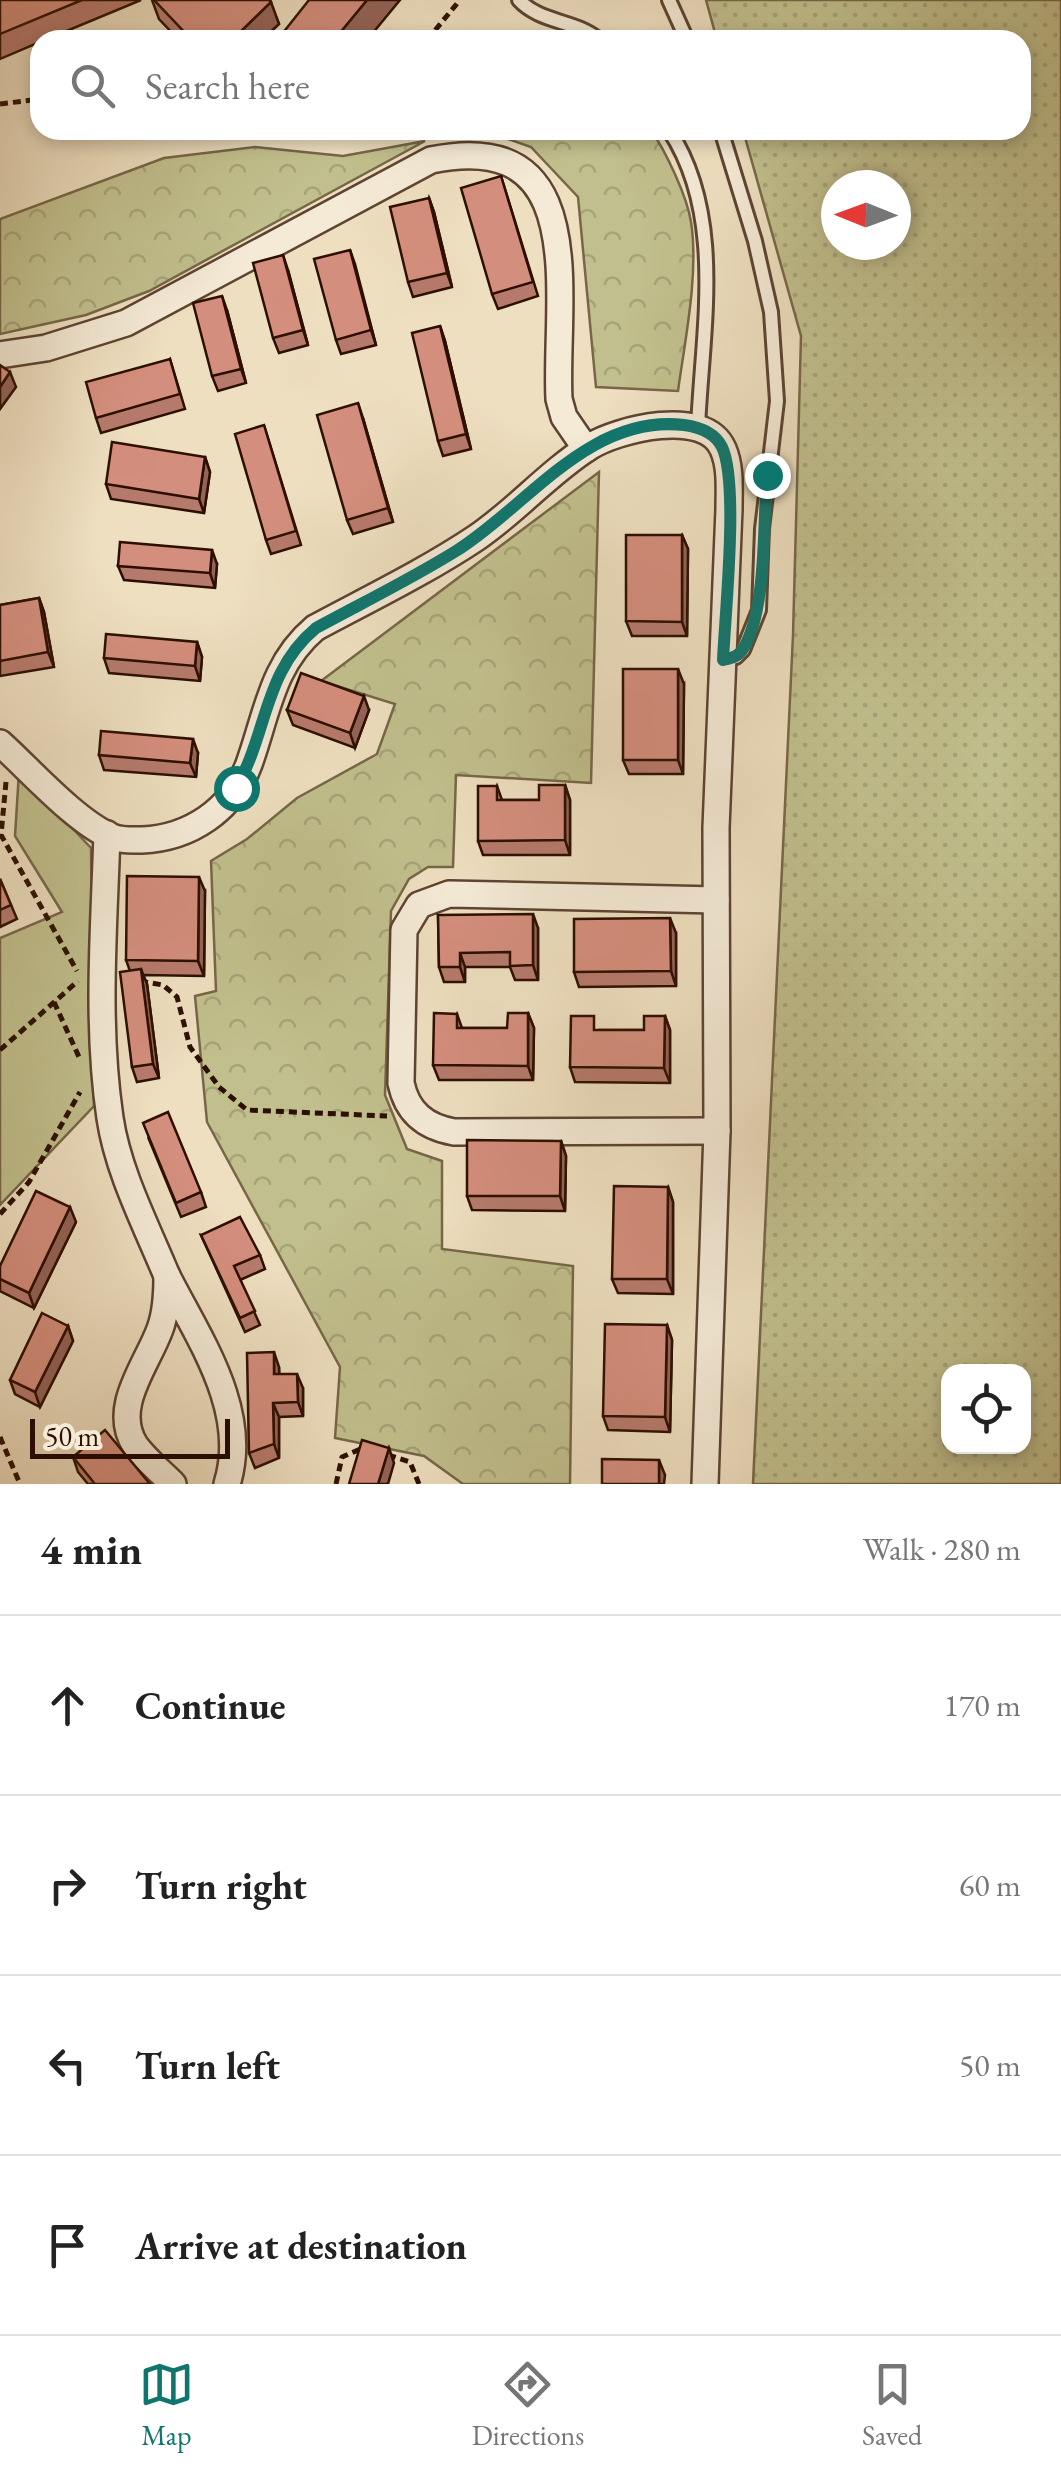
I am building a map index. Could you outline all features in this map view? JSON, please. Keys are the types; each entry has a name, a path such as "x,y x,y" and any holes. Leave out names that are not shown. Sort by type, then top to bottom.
{"street":[{"path":"0,355 46,348 126,323 431,160 462,153 487,155 517,166 540,190 554,218 559,268 559,398 564,417 586,449"},
{"path":"4,747 92,826 107,834 126,840 172,836 195,828 218,810 248,768 275,680 299,642 316,628 478,536 603,439 653,426 698,428 716,438 723,449 728,473 716,900 716,1131 704,1484"},
{"path":"107,834 102,974 110,1120 120,1162 167,1276 217,1374 230,1416 234,1451 227,1484"},
{"path":"716,900 448,894 419,905 404,930 401,1083 404,1096 419,1118 434,1129 716,1131"},
{"path":"167,1276 162,1327 133,1388 126,1414 136,1447 173,1484"}],"lane":[{"path":"518,0 554,21 585,30"},
{"path":"669,0 682,30"},
{"path":"673,140 698,200 706,246 698,428"},
{"path":"723,660 736,657 743,650 759,610 762,529 776,401 771,312 724,140"}],"path":[{"path":"435,30 460,0"},
{"path":"0,104 30,100"},
{"path":"0,1050 81,978 1,835 4,747"},
{"path":"102,974 162,985 177,998 190,1047 220,1087 247,1110 419,1118"},
{"path":"0,1214 29,1182 83,1086"},
{"path":"0,1436 20,1484"},
{"path":"336,1484 342,1456 364,1448"},
{"path":"380,1453 410,1462 419,1484"}],"green space":[{"path":"706,0 1061,0 1061,1484 753,1484 793,635 801,336 746,140 1031,140 1031,30 714,30"},
{"path":"511,140 657,140 685,200 693,242 692,284 678,391 596,387 578,197 531,147"},
{"path":"425,141 149,291 86,315 0,334 0,219 164,158 255,147 343,156"},
{"path":"599,472 591,783 456,775 453,867 428,867 409,879 391,911 385,1095 407,1149 442,1161 442,1249 573,1266 570,1484 463,1484 424,1456 335,1438 340,1367 207,1122 195,996 216,991 211,861 247,839 297,798 377,754 395,704 321,681"},
{"path":"19,772 91,848 94,1106 0,1205 0,938 62,912 15,836"}],"building":[{"path":"0,0 82,0 0,34"},
{"path":"154,0 271,2 242,30 182,30"},
{"path":"309,0 367,0 342,30 285,30"},
{"path":"501,176 533,282 492,294 461,188"},
{"path":"429,198 447,273 408,282 390,207"},
{"path":"350,250 371,330 336,340 314,259"},
{"path":"283,255 303,330 273,338 253,263"},
{"path":"222,296 241,369 212,376 193,303"},
{"path":"440,326 466,434 438,441 412,333"},
{"path":"170,359 180,394 96,418 86,382"},
{"path":"0,365 10,372 0,387"},
{"path":"358,403 388,508 347,520 317,415"},
{"path":"264,425 296,531 266,540 235,434"},
{"path":"112,442 205,457 199,499 106,484"},
{"path":"626,535 682,535 682,622 626,621"},
{"path":"120,542 212,550 210,573 118,566"},
{"path":"39,598 48,652 0,661 0,605"},
{"path":"106,634 197,642 195,666 104,658"},
{"path":"623,669 678,669 678,760 623,760"},
{"path":"301,673 364,696 350,733 287,710"},
{"path":"101,731 193,739 190,763 99,755"},
{"path":"539,785 565,785 565,840 478,841 478,786 497,786 497,800 539,800"},
{"path":"127,876 199,877 198,961 126,960"},
{"path":"0,879 11,905 0,910"},
{"path":"533,914 533,965 510,966 510,952 460,953 460,967 439,967 438,915"},
{"path":"670,918 671,971 574,972 574,919"},
{"path":"141,969 153,1064 132,1067 120,972"},
{"path":"434,1013 457,1014 457,1028 507,1028 508,1013 528,1013 528,1066 433,1065"},
{"path":"571,1016 594,1016 594,1030 644,1030 644,1016 665,1016 664,1068 570,1067"},
{"path":"168,1112 201,1192 176,1203 143,1123"},
{"path":"467,1140 561,1141 560,1196 467,1196"},
{"path":"614,1186 668,1187 667,1279 612,1279"},
{"path":"36,1191 70,1207 29,1293 0,1279 0,1266"},
{"path":"240,1217 260,1255 234,1266 255,1311 240,1318 201,1235"},
{"path":"42,1313 68,1326 35,1392 10,1380"},
{"path":"605,1324 667,1325 665,1417 603,1416"},
{"path":"274,1352 274,1374 297,1374 298,1402 273,1403 274,1444 249,1453 247,1353"},
{"path":"105,1430 150,1484 95,1484 73,1457"},
{"path":"362,1440 389,1448 378,1484 349,1484"},
{"path":"602,1459 659,1460 659,1484 602,1484"}],"route":[{"path":"236,788 248,768 275,680 299,642 316,628 454,552 490,528 586,449 621,433 679,425 698,428 716,438 723,449 729,509 723,660 736,657 743,650 759,610 767,475"}]}
